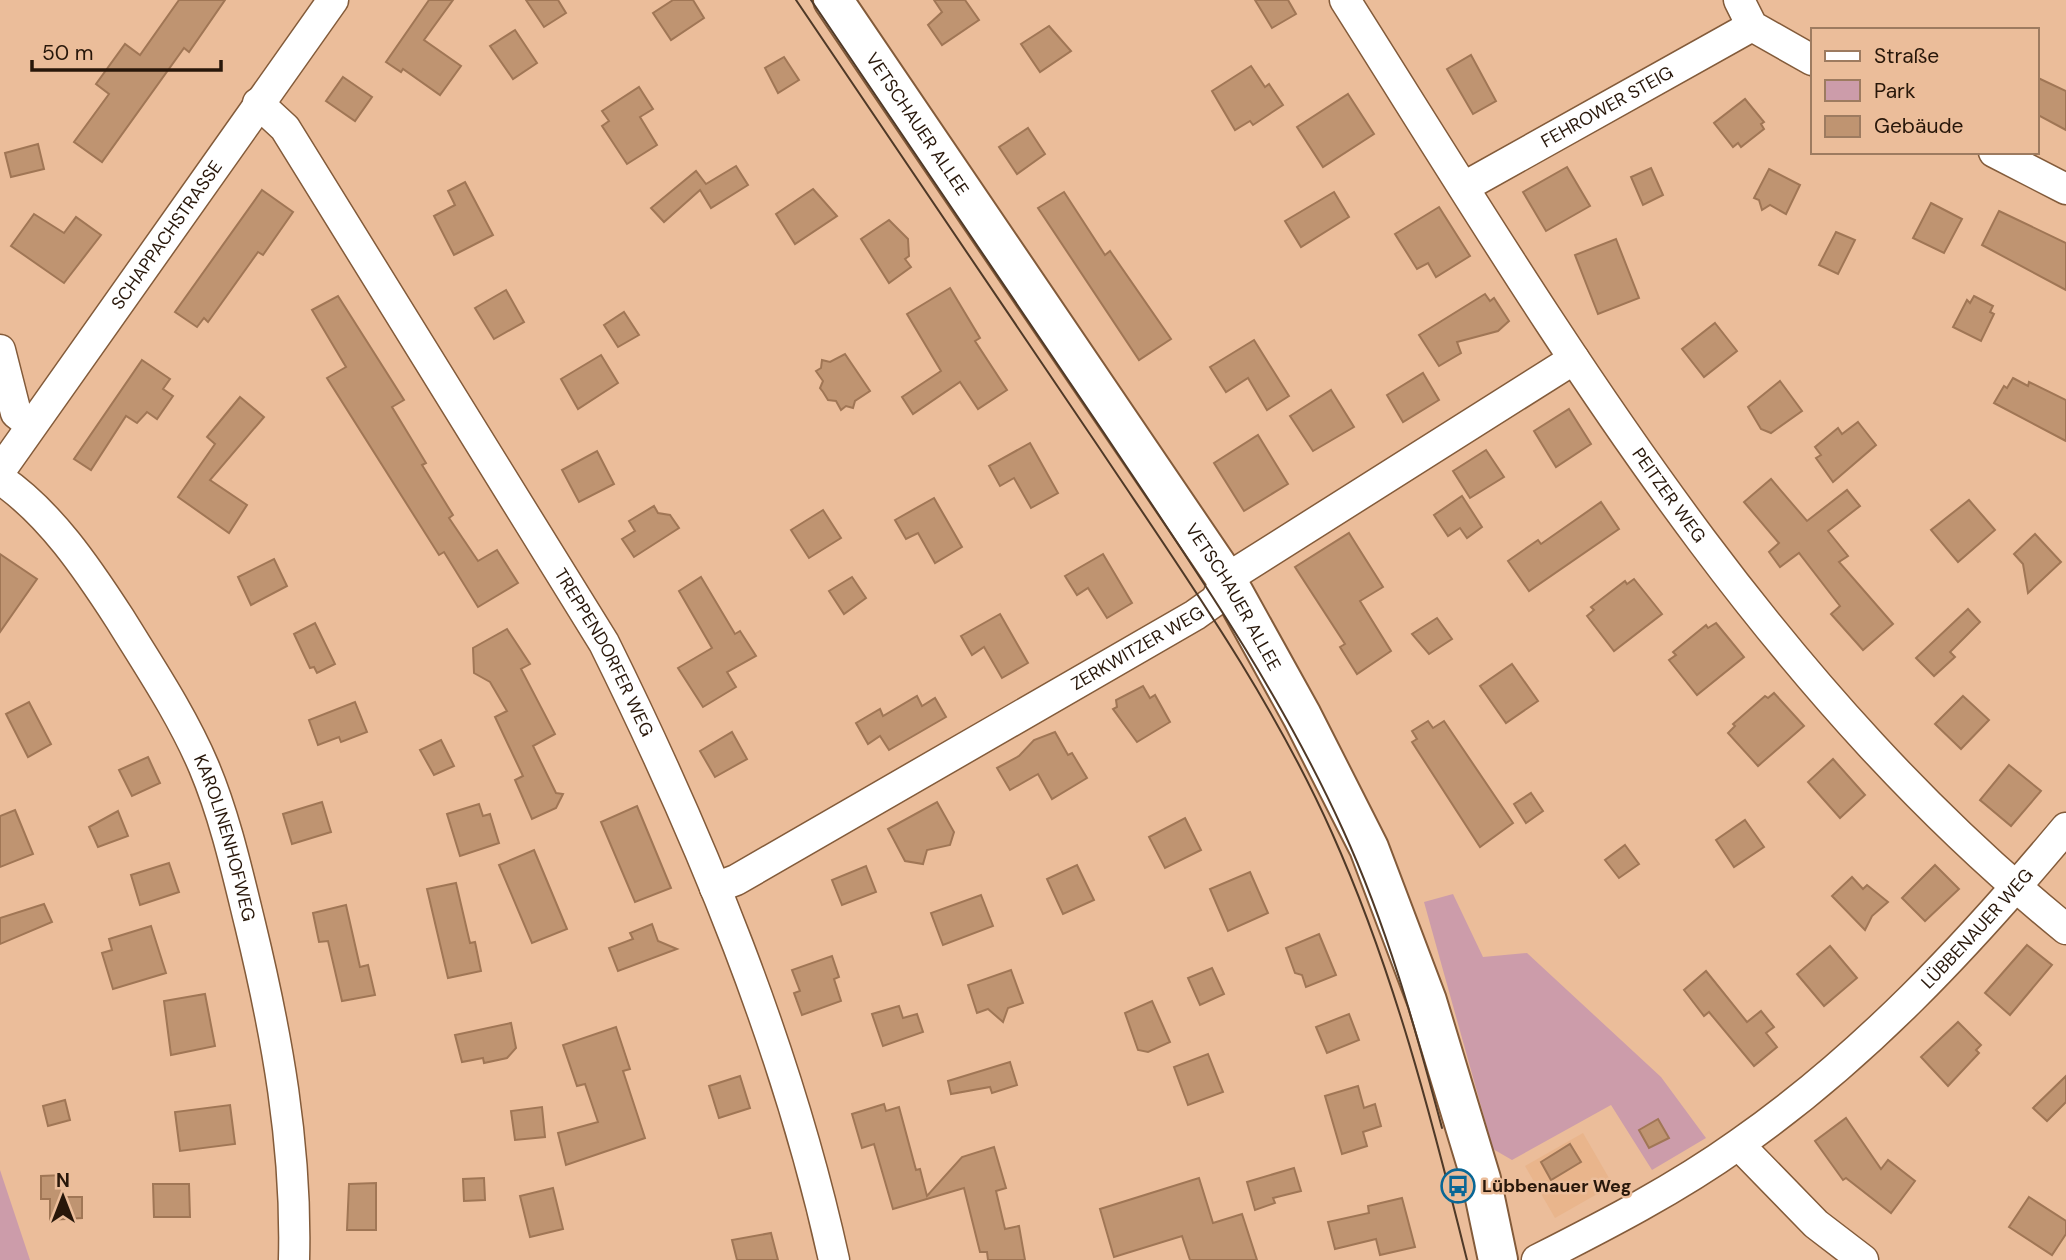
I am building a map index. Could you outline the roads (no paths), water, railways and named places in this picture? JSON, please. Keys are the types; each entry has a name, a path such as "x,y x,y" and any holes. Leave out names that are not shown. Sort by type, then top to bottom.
{"street":[{"name":"SCHAPPACHSTRASSE","path":"0,471 333,0"},
{"name":"VETSCHAUER ALLEE","path":"833,0 1226,579 1302,716 1369,848 1427,1001 1481,1179 1498,1260"},
{"name":"PEITZER WEG","path":"1345,0 1574,359 1679,514 1773,632 1910,787 2016,888 2066,929"},
{"path":"1739,0 1752,26 1811,59"},
{"name":"FEHROWER STEIG","path":"1464,187 1752,26"},
{"name":"TREPPENDORFER WEG","path":"258,103 285,128 604,643 641,717 715,888 799,1125 834,1260"},
{"path":"1998,154 2066,189"},
{"path":"0,350 16,413 31,425"},
{"name":"ZERKWITZER WEG","path":"715,888 736,880 1195,615 1216,600 1226,579 1574,359"},
{"name":"KAROLINENHOFWEG","path":"0,479 26,497 69,547 107,598 204,767 231,845 281,1070 290,1133 294,1260"},
{"name":"LÜBBENAUER WEG","path":"1537,1260 1650,1200 1739,1145 1837,1069 1908,1006 2016,888 2066,828"},
{"path":"1739,1145 1816,1224 1863,1260"}],"tram line":[{"path":"796,0 1194,589 1282,733 1332,833 1374,937 1425,1097 1467,1260"},
{"path":"811,0 1169,530 1232,627 1291,727 1343,830 1387,940 1442,1128"}],"place":[{"name":"Lübbenauer Weg","path":"1458,1186"}]}
